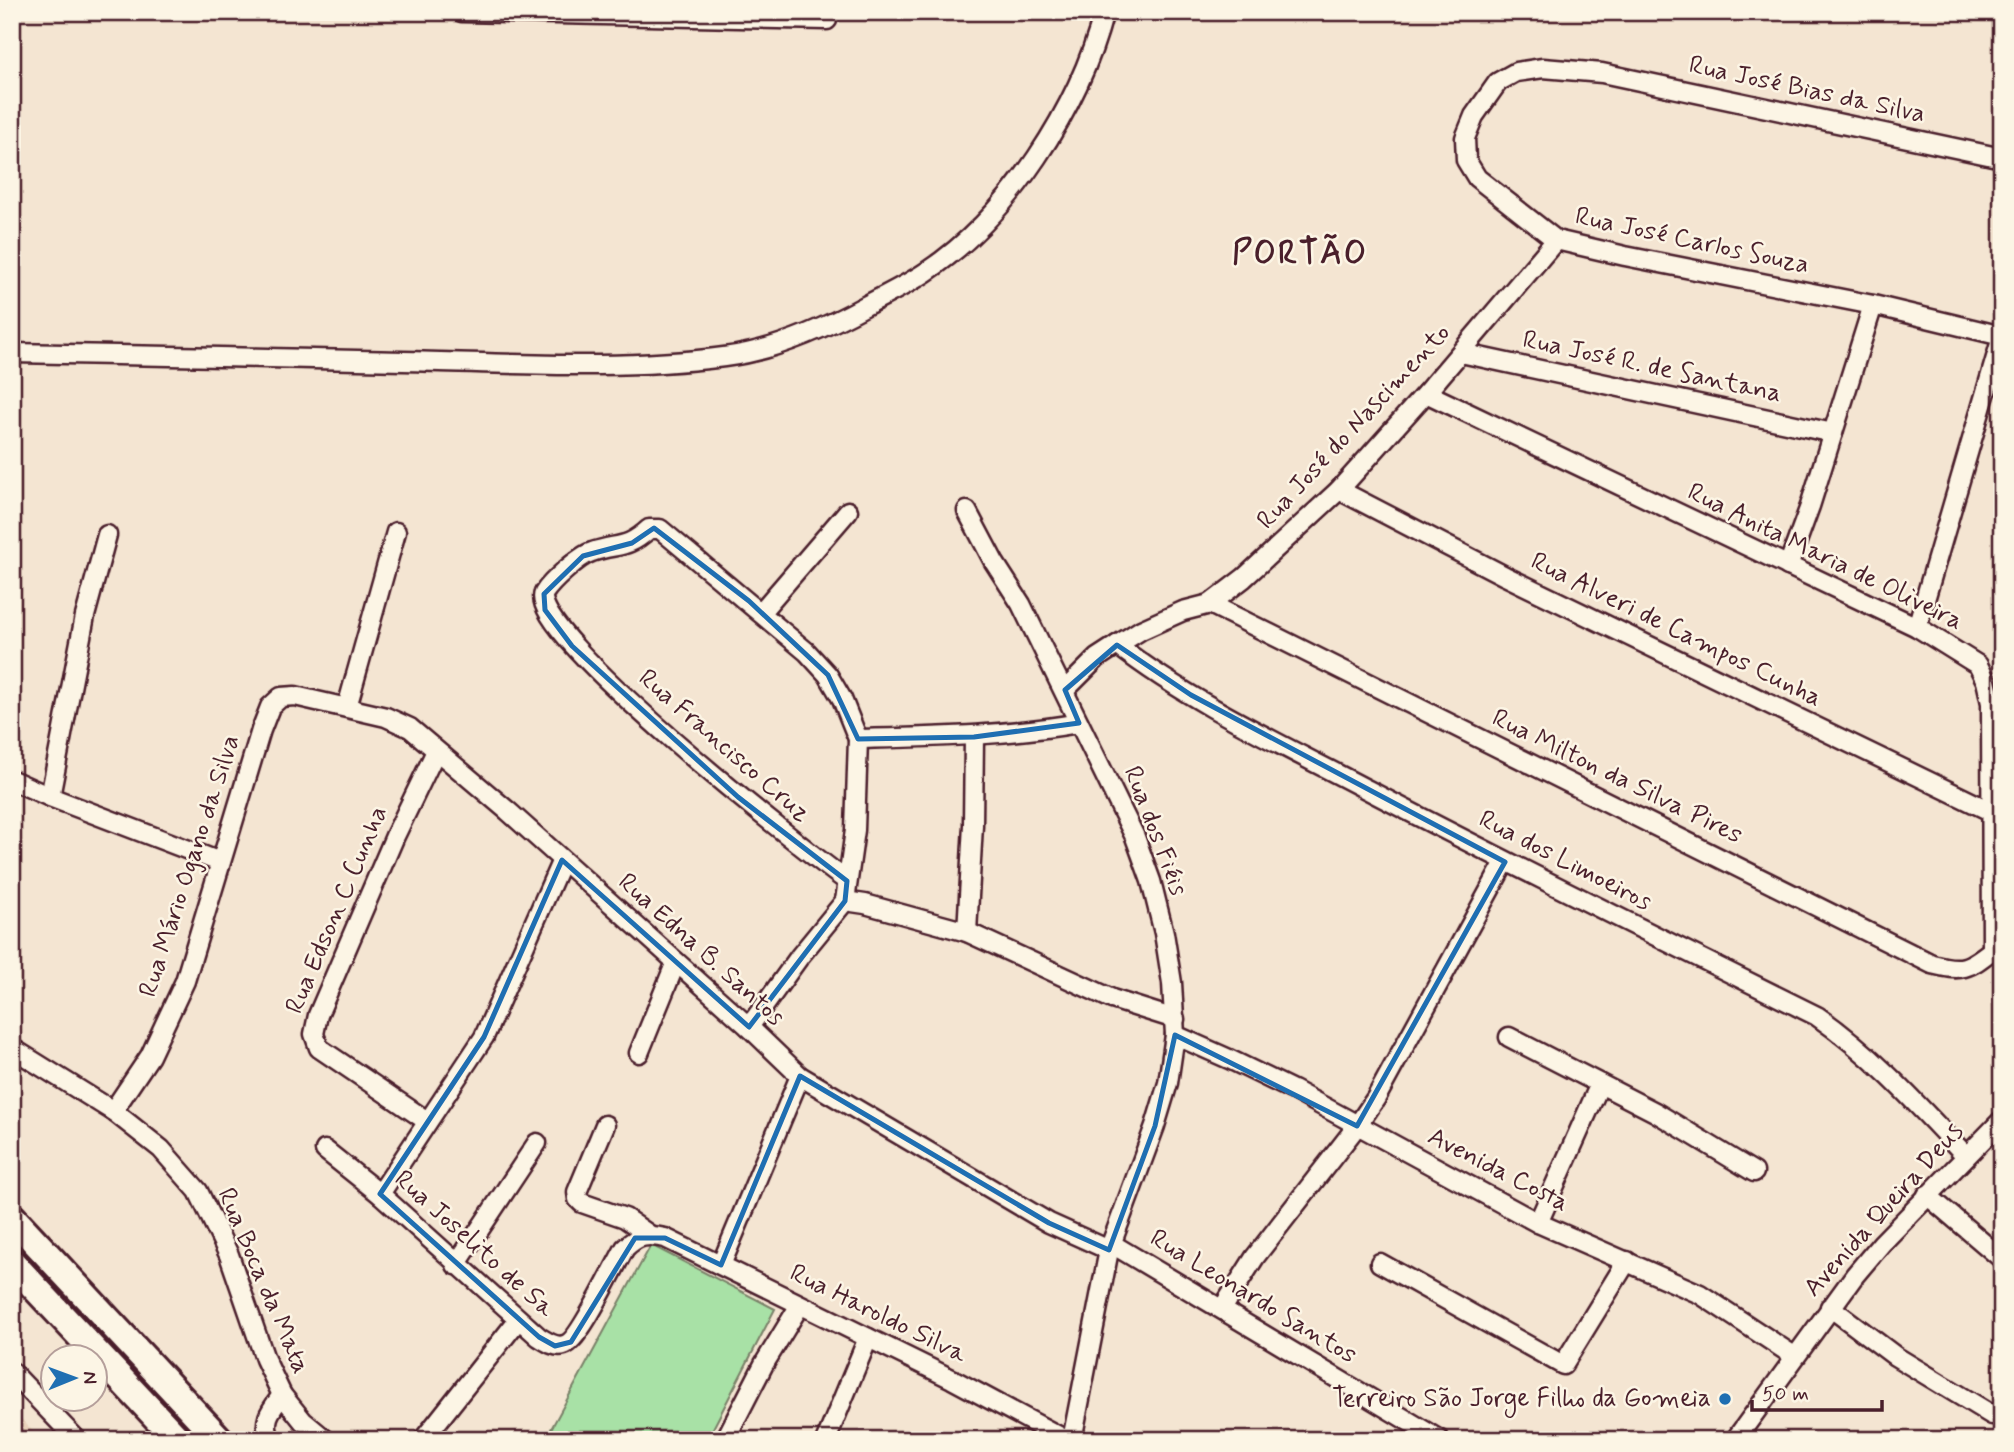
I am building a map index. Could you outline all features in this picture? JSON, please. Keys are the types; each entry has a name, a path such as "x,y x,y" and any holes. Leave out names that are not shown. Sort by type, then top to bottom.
{"highway":[{"path":"12,1217 220,1440"},
{"path":"12,1263 178,1440"}],"street":[{"path":"462,12 775,16 827,20"},
{"path":"12,352 595,364 661,363 727,357 787,341 840,320 926,272 978,230 1015,186 1062,116 1099,34 1104,12"},
{"name":"Rua José Carlos Souza","path":"1602,73 1543,68 1516,72 1498,82 1474,116 1465,138 1466,160 1477,178 1556,240 1625,257 1873,305 2002,336"},
{"name":"Rua José Bias da Silva","path":"1602,73 2002,158"},
{"name":"Rua José do Nascimento","path":"1065,690 1097,658 1116,645 1172,615 1210,604 1244,578 1339,490 1461,353 1556,240"},
{"path":"1788,566 1873,305"},
{"path":"1917,626 2002,336"},
{"name":"Rua José R. de Santana","path":"1461,353 1833,433"},
{"name":"Rua Anita Maria de Oliveira","path":"1426,393 1917,626 1978,665 1986,681 1991,703 1997,952"},
{"name":"Rua Alveri de Campos Cunha","path":"1339,490 1517,582 1993,812"},
{"name":"Rua dos Fiéis","path":"967,510 994,562 1021,604 1135,838 1151,881 1164,933 1175,1027 1168,1083 1110,1247 1072,1440"},
{"path":"750,1027 800,956 845,901 855,830 858,738 842,699 828,676 807,652 761,612 848,511"},
{"name":"Rua Francisco Cruz","path":"761,612 660,529 649,528 632,543 583,556 554,581 542,601 545,610 572,646 738,797 847,881"},
{"path":"347,707 396,532"},
{"path":"50,797 85,616 107,536"},
{"name":"Rua Milton da Silva Pires","path":"1210,604 1932,964 1954,969 1965,968 1997,952"},
{"name":"Rua dos Limoeiros","path":"1116,645 1157,676 1191,695 1505,862 1817,1016 1850,1039 1911,1097 1966,1156"},
{"name":"Rua Edna B. Santos","path":"270,707 281,697 295,696 386,717 410,728 750,1027 800,1076 1049,1223 1110,1247"},
{"name":"Rua Mário Ogano da Silva","path":"113,1111 150,1056 181,992 270,707"},
{"path":"858,738 974,737 1021,733 1079,723"},
{"path":"967,932 974,737"},
{"name":"Rua Edson C Cunha","path":"427,1121 319,1048 314,1034 318,1015 367,901 436,751"},
{"path":"12,780 220,862"},
{"path":"380,1194 488,1029 562,860"},
{"path":"1222,1309 1273,1232 1376,1098 1505,862"},
{"name":"Avenida Costa","path":"845,901 888,909 967,932 1175,1027 1229,1059 1293,1090 1538,1223 1700,1294 1794,1356"},
{"path":"639,1053 676,962"},
{"path":"1509,1037 1655,1112 1754,1172"},
{"name":"Rua Boca da Mata","path":"12,1048 113,1111 161,1149 198,1191 229,1255 265,1359 282,1395 303,1420 326,1440"},
{"path":"720,1265 800,1076"},
{"path":"1538,1223 1600,1084"},
{"name":"Avenida Queira Deus","path":"1735,1440 1830,1307 1882,1243 2002,1120"},
{"name":"Rua Haroldo Silva","path":"605,1125 577,1192 582,1203 625,1218 656,1236 868,1338 1066,1440"},
{"path":"456,1265 537,1143"},
{"name":"Rua Joselito de Sa","path":"325,1150 380,1194 518,1320 538,1337 555,1346 571,1342 581,1329 625,1248 635,1238 656,1236"},
{"path":"1927,1195 2002,1259"},
{"name":"Rua Leonardo Santos","path":"1110,1247 1222,1309 1440,1440"},
{"path":"1380,1264 1563,1365 1627,1261"},
{"path":"725,1440 748,1393 800,1305"},
{"path":"1830,1307 1895,1356 1992,1415"},
{"path":"423,1440 518,1320"},
{"path":"826,1440 868,1338"},
{"path":"12,1371 77,1440"},
{"path":"270,1440 266,1417 282,1395"}],"highlighted area":[{"path":"654,528 749,601 828,675 858,739 974,737 1079,723 1065,690 1117,645 1191,695 1505,862 1357,1126 1175,1035 1155,1126 1109,1250 1049,1223 800,1076 721,1265 665,1238 635,1238 571,1342 555,1346 539,1337 380,1194 484,1037 562,860 749,1027 845,901 847,881 738,797 572,646 545,610 544,594 583,556 632,543"}],"shaded area":[{"path":"12,1409 41,1440 12,1440"}],"green space":[{"path":"651,1245 775,1309 707,1440 545,1440"}],"place":[{"name":"Terreiro São Jorge Filho da Gomeia","path":"1725,1399"}],"district":[{"name":"PORTÃO","path":"1300,254"}]}
